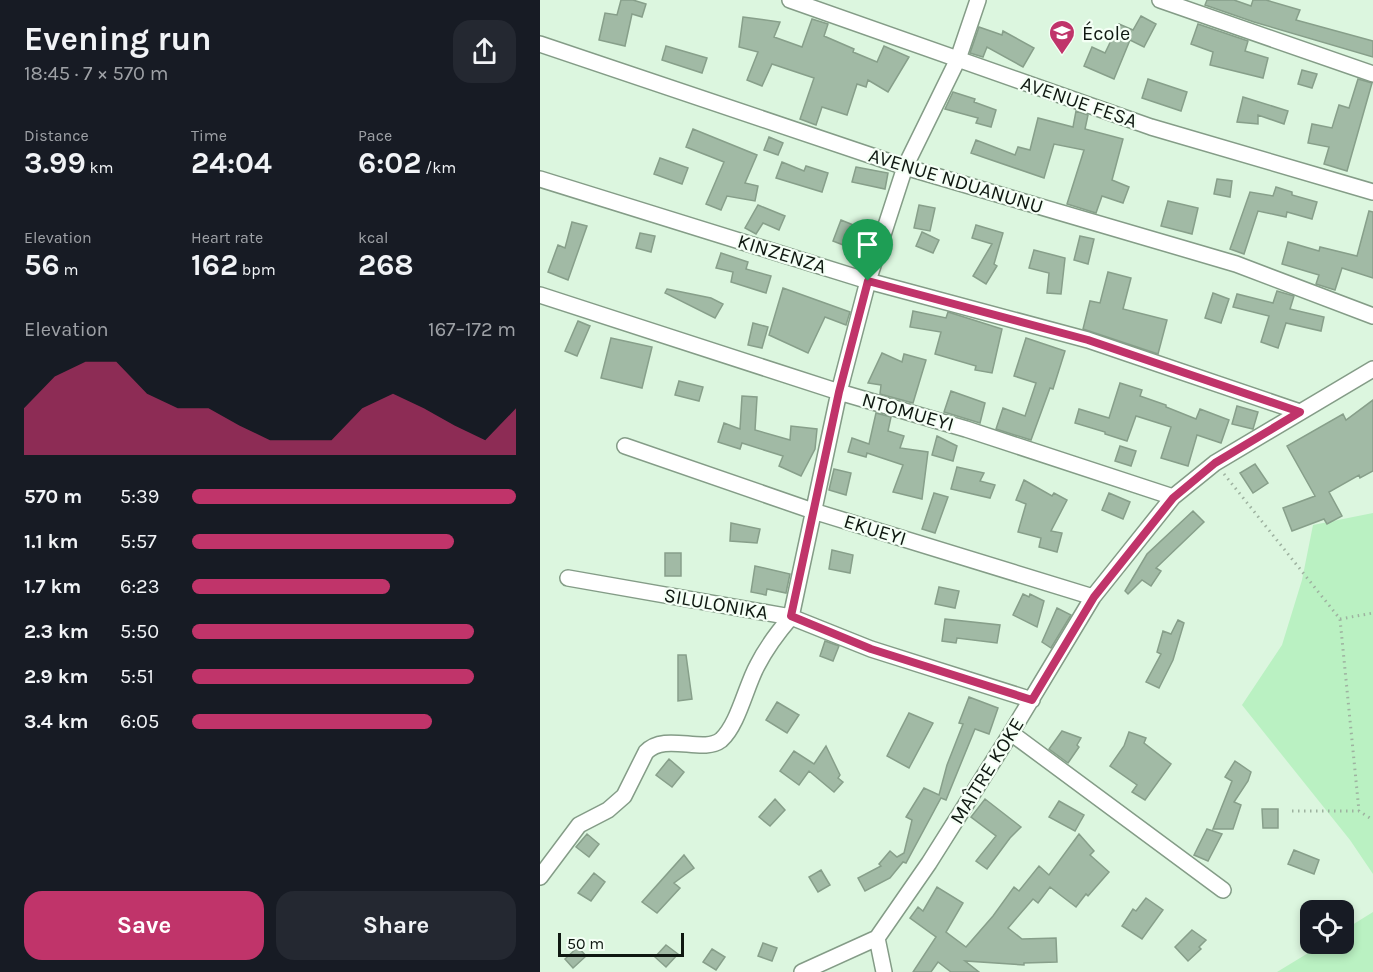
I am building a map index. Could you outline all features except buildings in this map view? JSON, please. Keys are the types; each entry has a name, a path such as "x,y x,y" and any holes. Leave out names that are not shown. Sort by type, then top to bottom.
{"street":[{"name":"AVENUE FESA","path":"790,0 1151,127 1373,192"},
{"path":"540,877 579,825 608,810 624,796 646,752 651,747 661,744 709,744 722,739 736,717 756,667 770,642 791,616 839,392 868,281 905,167 958,59 978,0"},
{"path":"1160,0 1373,74"},
{"name":"AVENUE NDUANUNU","path":"540,44 905,167 1236,264 1373,316"},
{"name":"KINZENZA","path":"540,179 868,281 1088,340 1300,412"},
{"name":"NTOMUEYI","path":"540,295 839,392 966,429 1173,498"},
{"name":"MAÎTRE KOKE","path":"878,938 1032,700 1094,597 1173,498 1215,463 1373,369"},
{"name":"EKUEYI","path":"625,446 813,511 1094,597"},
{"name":"SILULONIKA","path":"568,578 791,616 871,649 1032,700"},
{"path":"1011,732 1223,890"},
{"path":"802,972 878,938 884,972"}],"path":[{"path":"1215,463 1340,619 1359,811"},
{"path":"1340,619 1373,613"},
{"path":"1292,811 1359,811 1373,820"}],"green space":[{"path":"1373,513 1373,874 1350,840 1242,705 1282,645 1302,580 1313,525"},
{"path":"1373,912 1373,972 1277,972 1307,954 1354,954 1354,924"}],"place":[{"name":"École","path":"1062,56"}],"route":[{"path":"868,281 1088,340 1300,412 1215,463 1173,498 1094,597 1032,700 871,649 791,616 839,392 868,281"}]}
